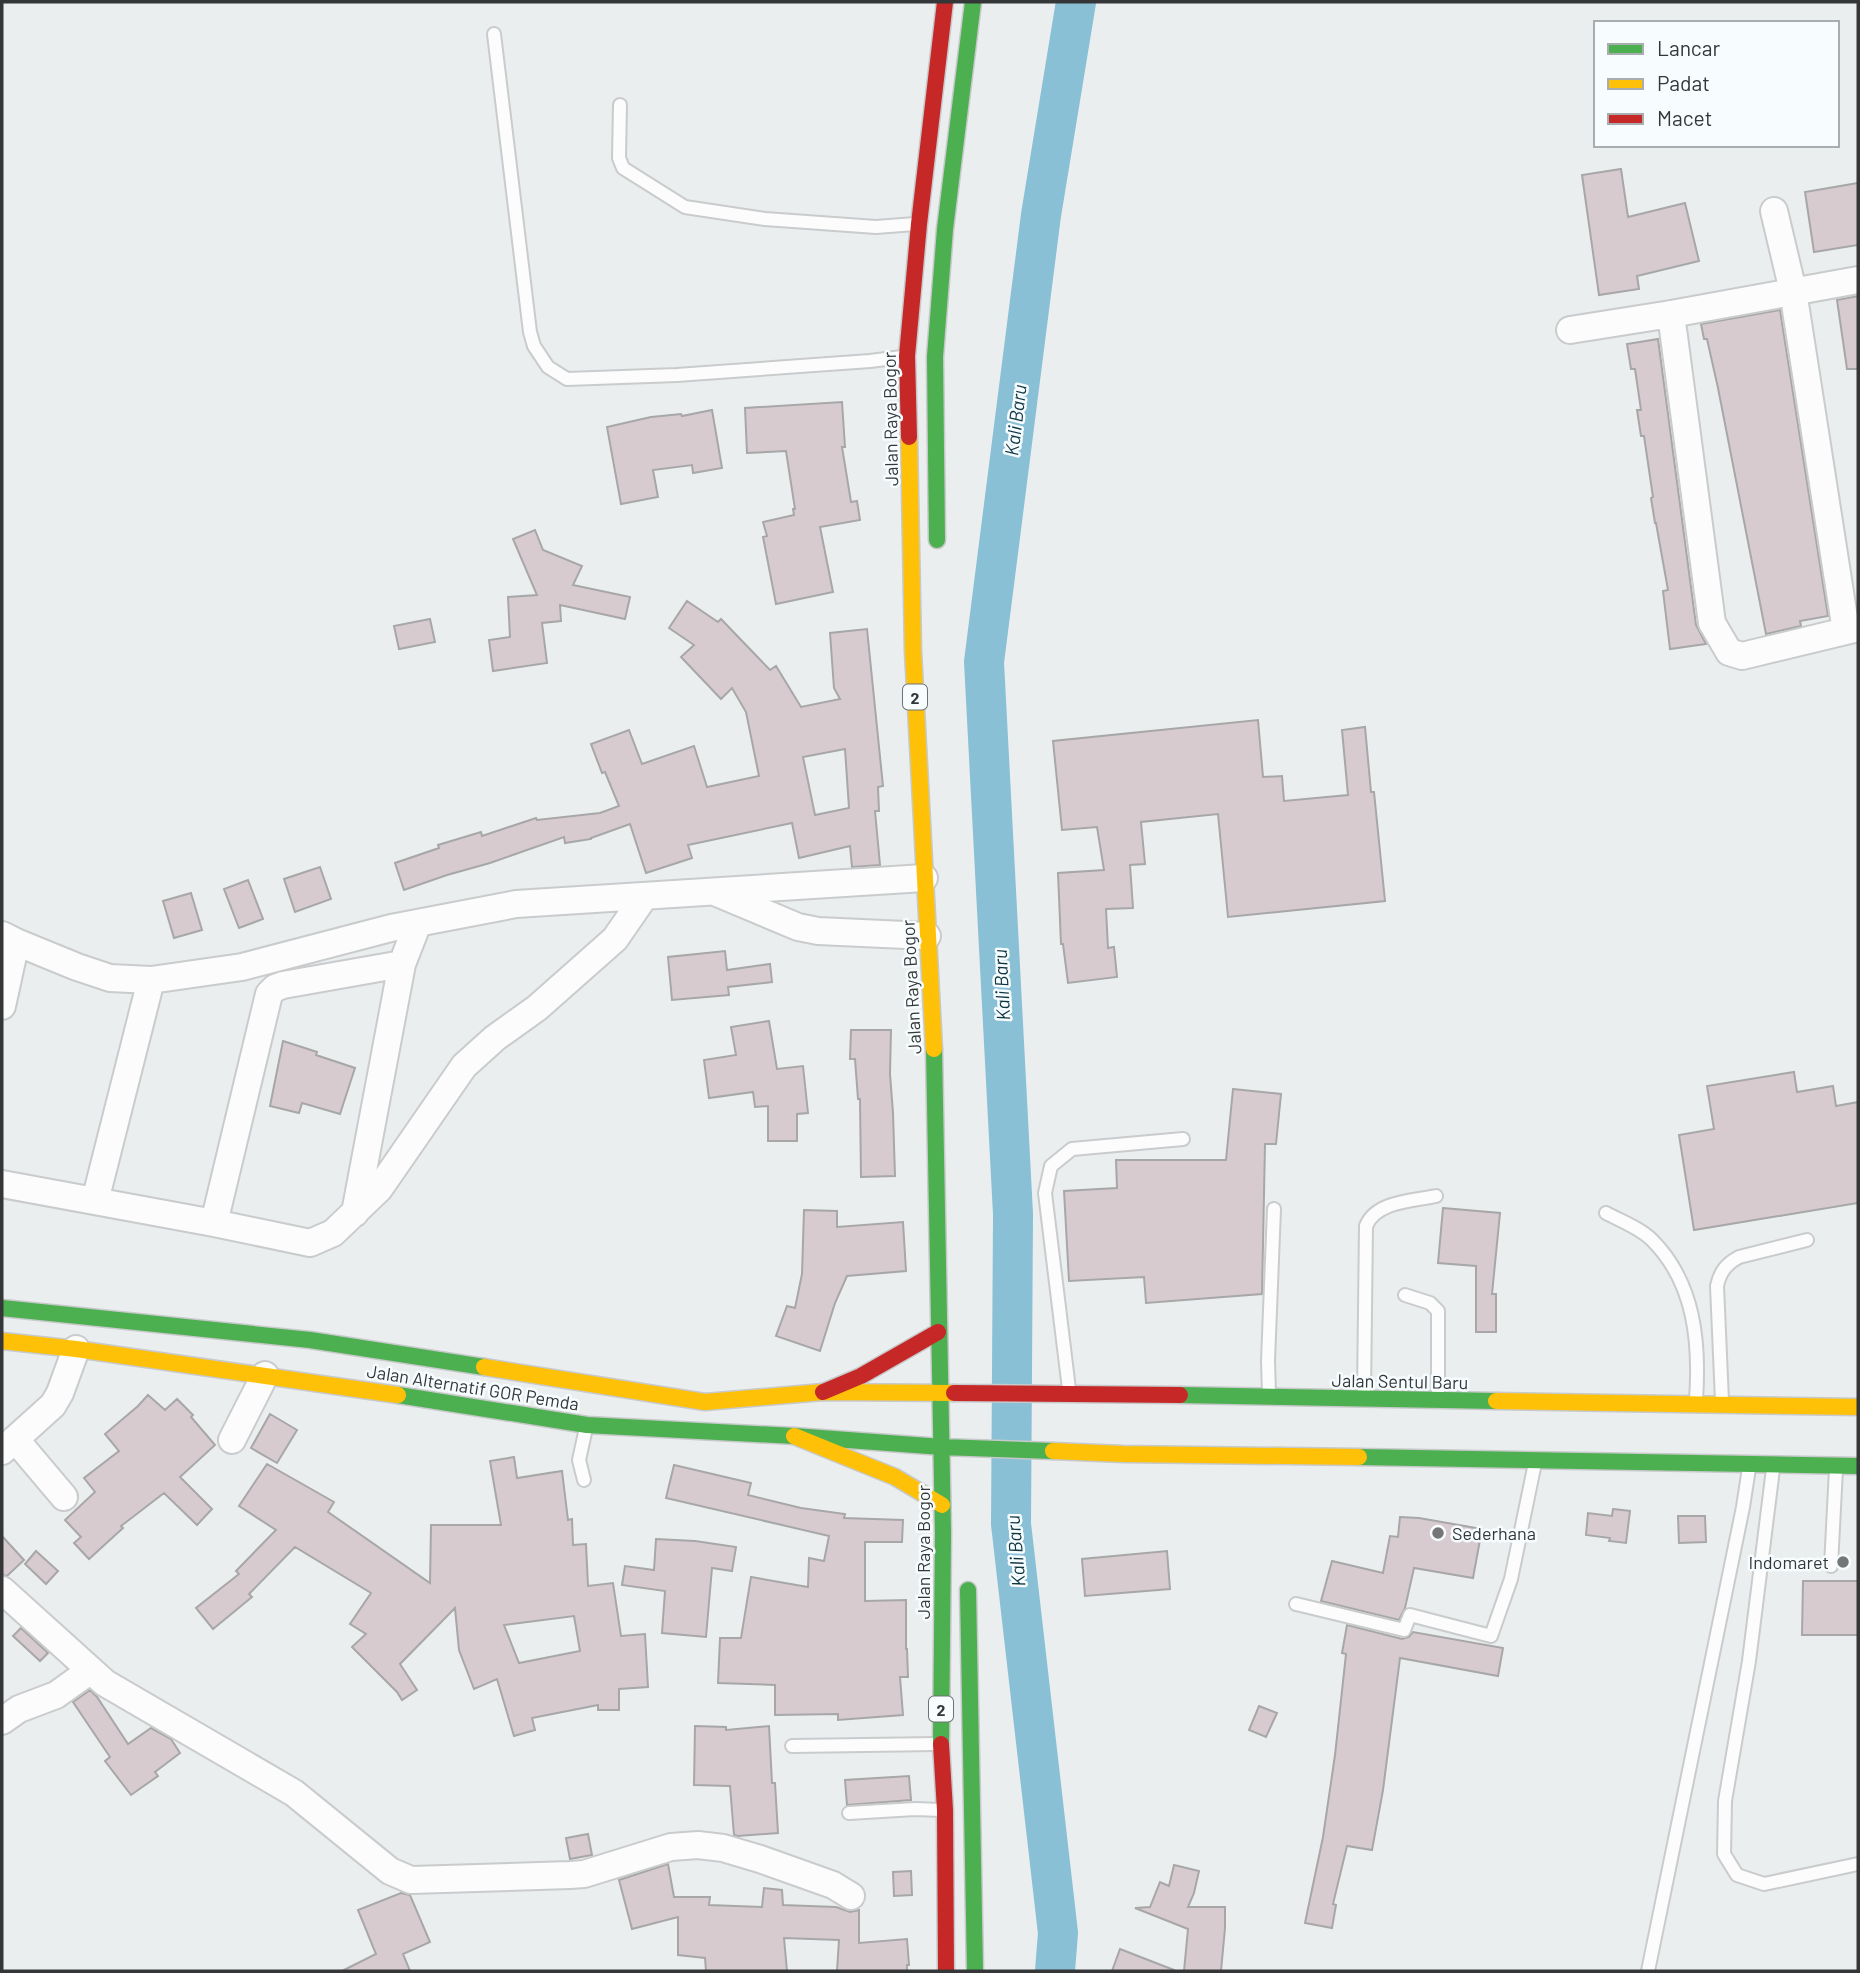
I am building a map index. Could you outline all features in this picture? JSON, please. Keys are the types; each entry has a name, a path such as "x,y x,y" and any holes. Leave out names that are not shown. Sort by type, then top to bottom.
{"main road":[{"name":"Jalan Raya Bogor","path":"945,2 919,224 907,356 913,651 925,764 924,878 934,1055 942,1447 941,1744 945,1810 946,1971"},
{"path":"937,552 935,358 945,229 973,2"},
{"name":"Jalan Alternatif GOR Pemda","path":"2,1308 310,1340 705,1402 823,1392 941,1394"},
{"path":"823,1392 861,1377 938,1332"},
{"name":"Jalan Alternatif GOR Pemda","path":"2,1341 265,1375 587,1424 942,1447"},
{"name":"Jalan Sentul Baru","path":"941,1394 1053,1393 1858,1407"},
{"path":"794,1436 895,1477 942,1505"},
{"path":"942,1447 1123,1454 1858,1466"},
{"name":"2","path":"967,1573 975,1971"}],"street":[{"path":"1671,314 1712,623 1729,652 1742,656 1852,630 1793,291 1774,211"},
{"path":"1570,330 1858,280"},
{"path":"2,1006 9,938 110,978 151,980 242,967 391,928 516,904 924,878"},
{"path":"712,891 798,927 927,936"},
{"path":"2,1184 310,1242 332,1233 379,1189 464,1066 495,1038 537,1008 615,939 644,897"},
{"path":"355,1213 402,964 418,923"},
{"path":"214,1223 269,994 283,985 402,964"},
{"path":"95,1201 151,980"},
{"path":"64,1497 8,1445 53,1405 76,1349"},
{"path":"232,1440 265,1375"},
{"path":"2,1590 105,1683 294,1793 390,1871 411,1880 584,1874 671,1847 698,1845 723,1848 760,1859 833,1885 851,1896"},
{"path":"2,1721 19,1709 56,1695 91,1671"}],"lane":[{"path":"494,34 530,332 534,346 548,368 567,379 612,379 870,361 907,356"},
{"path":"620,105 619,158 623,168 685,207 779,220 876,226 919,224"},
{"path":"1069,1394 1045,1193 1051,1166 1072,1149 1183,1139"},
{"path":"1364,1399 1366,1226 1369,1217 1382,1207 1436,1196"},
{"path":"1269,1398 1274,1209"},
{"path":"1606,1213 1651,1238 1684,1286 1694,1321 1698,1371 1696,1404"},
{"path":"1722,1405 1717,1286 1720,1274 1730,1262 1739,1257 1807,1240"},
{"path":"1405,1295 1430,1303 1438,1311 1438,1401"},
{"path":"584,1480 579,1460 587,1424"},
{"path":"1296,1604 1404,1630 1410,1615 1491,1636 1511,1579 1536,1459"},
{"path":"1774,1464 1749,1661 1725,1801 1724,1854 1737,1875 1764,1884 1858,1864"},
{"path":"1648,1971 1749,1465"},
{"path":"1830,1566 1836,1466"},
{"path":"792,1746 941,1744"},
{"path":"849,1812 915,1808 945,1810"}],"building":[{"path":"1621,169 1628,217 1685,203 1699,261 1637,276 1639,289 1599,295 1582,175"},
{"path":"1858,183 1858,245 1814,252 1805,192"},
{"path":"1858,296 1858,369 1847,369 1837,300"},
{"path":"1780,310 1828,616 1800,621 1801,626 1766,634 1718,388 1701,324"},
{"path":"1658,339 1696,625 1706,644 1670,649 1663,591 1668,590 1651,498 1644,436 1641,436 1637,410 1641,410 1635,369 1631,369 1627,344"},
{"path":"842,402 845,447 842,447 851,502 857,501 860,520 820,527 833,592 776,604 763,537 767,536 763,522 794,515 786,451 747,453 745,408"},
{"path":"712,410 722,468 693,473 692,465 653,470 658,497 621,504 607,427 651,417 682,416"},
{"path":"535,530 543,550 582,566 573,585 630,597 625,619 560,605 561,621 542,623 547,663 493,671 489,640 510,637 508,597 537,595 513,539"},
{"path":"687,601 718,622 721,619 770,670 776,666 801,707 840,699 834,688 830,633 867,629 883,786 878,787 879,811 875,811 880,865 852,867 850,846 799,858 792,823 688,845 692,858 646,873 630,824 591,839 565,843 564,837 404,890 395,863 439,848 438,845 481,832 482,836 536,818 600,813 619,806 591,744 629,730 642,764 694,746 707,787 759,776 746,712 732,688 721,699 681,657 694,645 669,628","holes":["845,749 849,808 815,815 803,757"]},
{"path":"430,619 435,642 399,649 394,626"},
{"path":"1258,720 1263,777 1282,776 1284,801 1348,795 1342,730 1365,727 1385,901 1228,917 1218,814 1141,822 1145,864 1130,865 1133,908 1106,909 1108,948 1114,947 1117,977 1068,983 1061,944 1058,873 1104,870 1097,827 1062,830 1053,741"},
{"path":"320,867 331,899 295,912 284,879"},
{"path":"248,880 263,919 239,928 224,889"},
{"path":"191,893 202,930 174,938 163,901"},
{"path":"725,951 727,970 770,964 772,982 728,987 729,995 672,1000 668,957"},
{"path":"769,1021 777,1069 803,1066 808,1113 797,1114 797,1141 768,1141 768,1106 755,1107 753,1092 709,1098 704,1060 736,1055 731,1027"},
{"path":"851,1030 891,1030 890,1074 895,1176 861,1177 860,1099 855,1059 850,1059"},
{"path":"283,1041 355,1068 340,1114 302,1103 299,1113 270,1106"},
{"path":"1794,1072 1797,1092 1833,1086 1836,1106 1858,1102 1858,1203 1694,1230 1679,1135 1714,1129 1707,1086"},
{"path":"1233,1089 1281,1094 1276,1144 1265,1144 1262,1294 1146,1303 1144,1277 1069,1281 1064,1191 1117,1188 1116,1160 1226,1160"},
{"path":"1443,1208 1500,1213 1492,1294 1496,1294 1496,1332 1476,1332 1476,1266 1438,1263"},
{"path":"804,1210 837,1211 837,1227 903,1222 906,1271 847,1276 835,1303 820,1351 776,1336 787,1306 795,1308 802,1274"},
{"path":"148,1395 165,1410 177,1399 193,1415 191,1417 215,1445 180,1477 212,1509 197,1525 164,1493 121,1526 123,1528 89,1559 74,1543 81,1537 65,1520 95,1492 84,1478 119,1451 105,1434"},
{"path":"270,1414 297,1430 277,1463 251,1448"},
{"path":"514,1457 517,1478 562,1471 568,1520 572,1519 573,1545 586,1544 588,1586 613,1583 621,1636 645,1634 648,1687 619,1689 619,1710 598,1710 598,1705 532,1718 535,1730 514,1736 497,1679 474,1689 459,1650 455,1608 400,1664 417,1690 402,1700 352,1647 366,1634 350,1624 371,1593 295,1547 249,1594 252,1597 213,1629 196,1608 239,1574 236,1571 276,1530 239,1506 267,1464 334,1502 328,1512 430,1583 431,1525 501,1525 490,1461","holes":["574,1616 580,1651 519,1663 504,1625"]},
{"path":"674,1465 751,1483 748,1495 801,1508 845,1514 844,1518 903,1520 902,1542 865,1542 865,1601 906,1600 908,1677 900,1677 903,1715 838,1720 838,1714 775,1715 775,1685 718,1683 720,1638 741,1638 751,1577 808,1587 809,1558 824,1561 829,1536 666,1498"},
{"path":"1613,1509 1630,1511 1626,1543 1586,1535 1588,1513 1612,1516"},
{"path":"1678,1516 1705,1516 1706,1542 1679,1543"},
{"path":"1400,1517 1482,1529 1473,1578 1414,1568 1405,1608 1399,1620 1321,1601 1332,1561 1383,1573 1390,1536 1398,1537"},
{"path":"2,1536 24,1560 7,1576 2,1575"},
{"path":"656,1539 736,1547 732,1571 712,1568 706,1637 662,1633 665,1591 622,1585 625,1566 654,1570"},
{"path":"36,1551 58,1571 46,1584 25,1564"},
{"path":"1167,1551 1170,1589 1085,1596 1082,1559"},
{"path":"1803,1581 1858,1581 1858,1635 1802,1635"},
{"path":"1347,1625 1402,1639 1413,1632 1503,1648 1498,1676 1400,1658 1383,1790 1372,1850 1347,1846 1333,1904 1336,1905 1332,1928 1305,1923 1323,1837 1335,1755 1346,1654 1342,1653"},
{"path":"21,1628 48,1653 40,1661 13,1636"},
{"path":"90,1690 128,1744 151,1728 171,1739 180,1753 155,1772 158,1776 131,1795 105,1761 110,1757 73,1702"},
{"path":"1259,1706 1277,1713 1266,1737 1249,1730"},
{"path":"695,1726 726,1727 726,1730 769,1726 778,1833 734,1835 730,1786 694,1785"},
{"path":"909,1776 911,1800 847,1805 845,1780"},
{"path":"588,1834 592,1855 570,1859 566,1838"},
{"path":"668,1864 674,1897 710,1897 709,1905 762,1907 764,1888 782,1890 783,1905 836,1907 850,1912 859,1910 859,1943 907,1939 907,1971 837,1971 839,1940 784,1938 787,1971 706,1971 705,1958 678,1955 678,1917 632,1929 619,1880"},
{"path":"1174,1865 1199,1871 1188,1907 1225,1907 1221,1971 1184,1971 1188,1929 1135,1908 1150,1907 1160,1882 1169,1886"},
{"path":"911,1871 912,1895 894,1896 893,1872"},
{"path":"401,1893 410,1895 430,1942 403,1954 410,1971 342,1971 376,1954 358,1910"},
{"path":"1120,1949 1174,1970 1174,1971 1112,1971"}],"waterway":[{"name":"Kali Baru","path":"1055,1971 1058,1933 1011,1524 1013,1214 984,662 1041,215 1076,2"}],"traffic: fast":[{"path":"937,540 935,357 945,229 973,2"},
{"path":"934,1049 943,1533 941,1744"},
{"path":"2,1308 310,1340 484,1367"},
{"path":"398,1395 587,1425 942,1447 1053,1451"},
{"path":"1180,1395 1496,1401"},
{"path":"1359,1457 1858,1466"},
{"path":"968,1590 975,1971"}],"traffic: slow":[{"path":"909,437 913,651 934,1049"},
{"path":"2,1341 398,1395"},
{"path":"484,1367 705,1402 823,1392 954,1393"},
{"path":"1496,1401 1858,1407"},
{"path":"794,1436 895,1477 942,1505"},
{"path":"1053,1451 1359,1457"}],"traffic: jam":[{"path":"909,437 907,356 919,224 945,2"},
{"path":"823,1392 861,1376 938,1332"},
{"path":"954,1393 1180,1395"},
{"path":"941,1744 945,1810 946,1971"}],"place":[{"name":"Sederhana","path":"1438,1533"},
{"name":"Indomaret","path":"1843,1562"}]}
